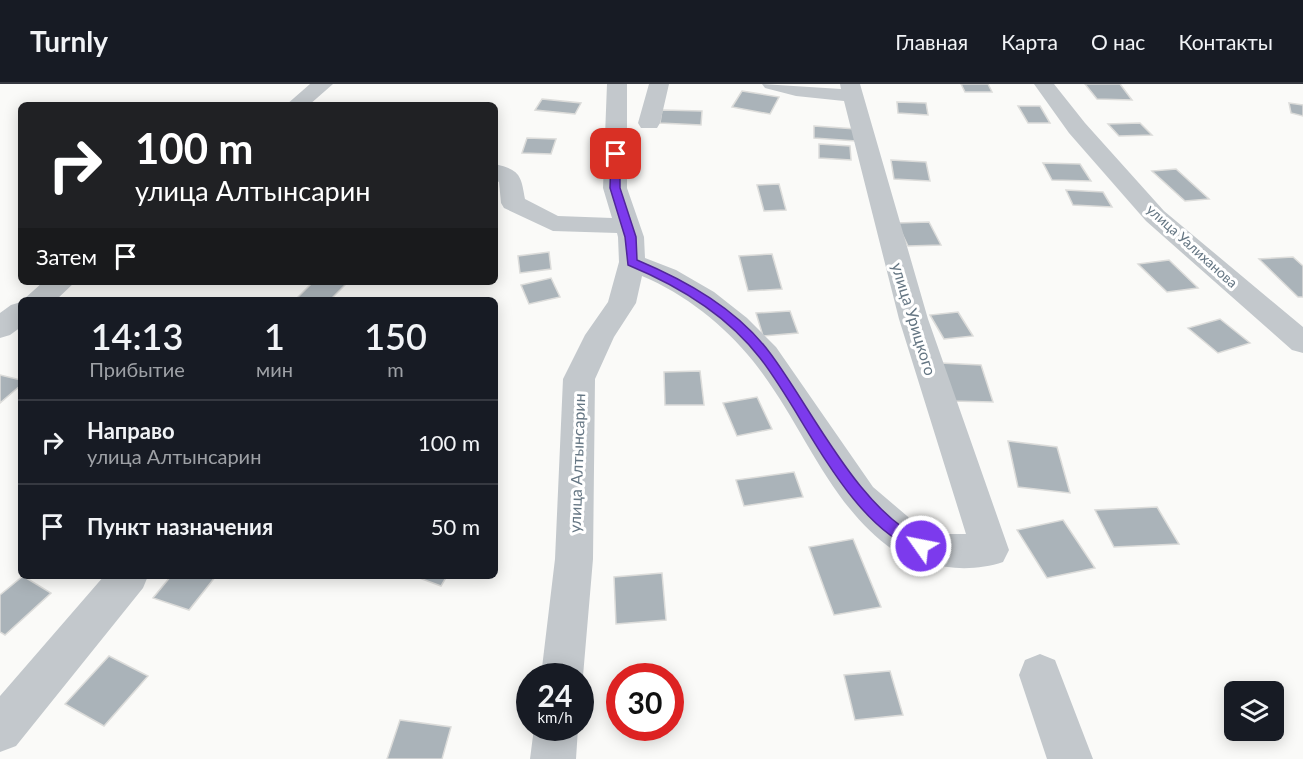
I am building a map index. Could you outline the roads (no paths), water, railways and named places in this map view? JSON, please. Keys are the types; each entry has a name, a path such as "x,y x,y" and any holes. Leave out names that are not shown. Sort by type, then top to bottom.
{"street":[{"path":"300,102 323,84"},
{"name":"улица Алтынсарин","path":"563,663 574,559 579,379 600,335 622,303 632,262 631,237 625,226 615,188 617,84"},
{"path":"649,123 659,84"},
{"path":"772,84 796,90 852,90"},
{"name":"улица Уалиханова","path":"1044,84 1077,128 1155,216 1303,343"},
{"name":"улица Урицкого","path":"632,262 666,276 704,299 737,325 765,355 860,498 908,540 943,551 990,550 954,454 876,190 852,90"},
{"path":"498,172 510,178 513,203 544,221 625,226"},
{"path":"41,297 57,285"},
{"path":"0,328 18,314"},
{"path":"0,730 126,579"},
{"path":"1040,675 1070,759"},
{"path":"553,759 555,741"}]}
